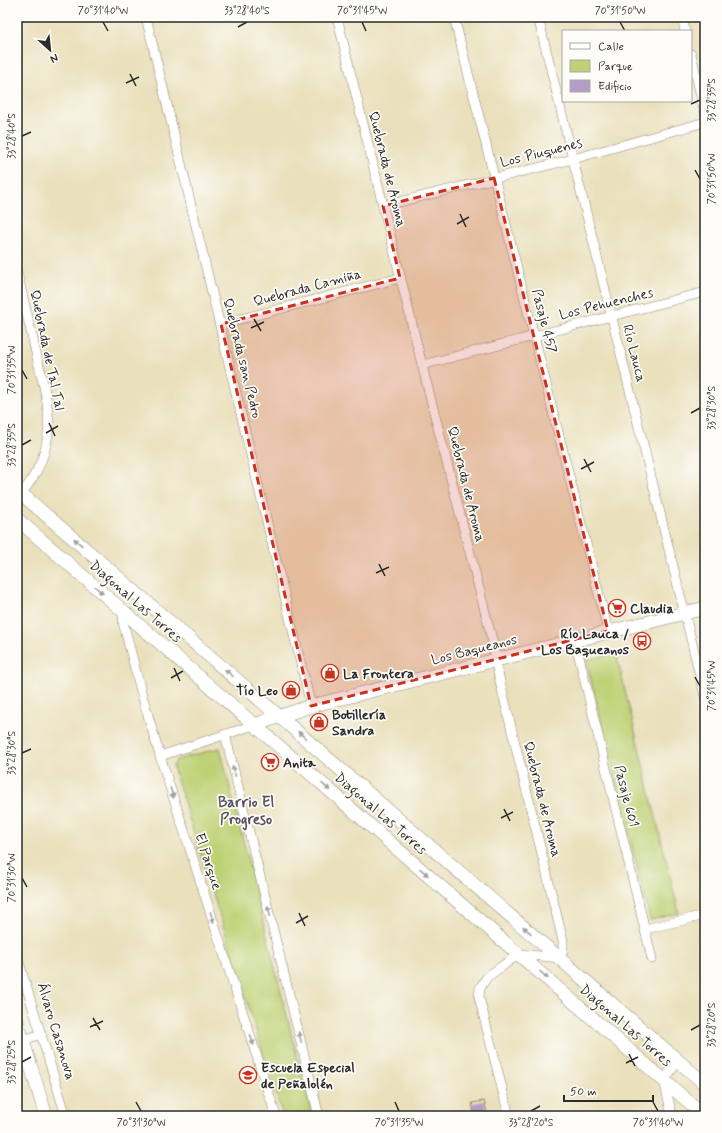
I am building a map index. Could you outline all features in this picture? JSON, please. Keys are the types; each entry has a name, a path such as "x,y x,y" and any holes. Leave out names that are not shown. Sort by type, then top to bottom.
{"main road":[{"name":"Diagonal Las Torres","path":"18,494 280,716 705,1084"},
{"name":"Diagonal Las Torres","path":"17,519 705,1116"},
{"name":"Los Baqueanos","path":"254,725 311,706 705,608"},
{"path":"17,1021 20,1042 46,1116"}],"street":[{"name":"Quebrada san Pedro","path":"146,17 221,324 311,706"},
{"name":"Quebrada de Aroma","path":"337,17 400,278 493,644 563,941 563,950 560,958"},
{"name":"Pasaje 457","path":"454,17 608,631"},
{"name":"Río Lauca","path":"538,17 705,696"},
{"path":"682,17 685,30"},
{"path":"692,58 705,113"},
{"name":"Los Piuquenes","path":"383,206 573,159 705,122"},
{"name":"Quebrada de Tal Tal","path":"17,272 42,379 47,407 48,434 44,455 36,473 18,494"},
{"name":"Quebrada Camiña","path":"221,324 400,278"},
{"name":"Los Pehuenches","path":"422,365 705,292"},
{"name":"El Parque","path":"124,612 123,622 160,756 276,1116"},
{"name":"Pasaje 601","path":"575,640 652,959"},
{"name":"Los Baqueanos","path":"160,756 254,725"},
{"path":"225,734 319,1116"},
{"path":"644,929 705,914"},
{"path":"509,1116 479,997 480,988 487,977 520,954 560,958"},
{"name":"Álvaro Casanova","path":"17,956 20,979 41,1034 66,1116"},
{"path":"20,1042 41,1034"},
{"path":"672,1116 664,1080 678,1061"}],"highlighted area":[{"path":"494,178 608,631 311,706 221,324 400,278 383,206"}],"green space":[{"path":"616,653 679,913 650,920 586,660"},
{"path":"220,748 312,1116 283,1116 173,767 176,760"}],"building":[{"name":"Claudia","path":"621,601 624,612 612,615 609,604"},
{"name":"La Frontera","path":"335,667 338,677 330,679 321,671"},
{"path":"484,1101 488,1116 475,1116 472,1103"}],"place":[{"name":"Claudia","path":"617,608"},
{"name":"Río Lauca / Los Baqueanos","path":"642,641"},
{"name":"La Frontera","path":"330,673"},
{"name":"Tío Leo","path":"291,690"},
{"name":"Botillería Sandra","path":"319,722"},
{"name":"Anita","path":"270,762"},
{"name":"Escuela Especial de Peñalolén","path":"248,1075"}],"district":[{"name":"Barrio El Progreso","path":"246,810"}]}
